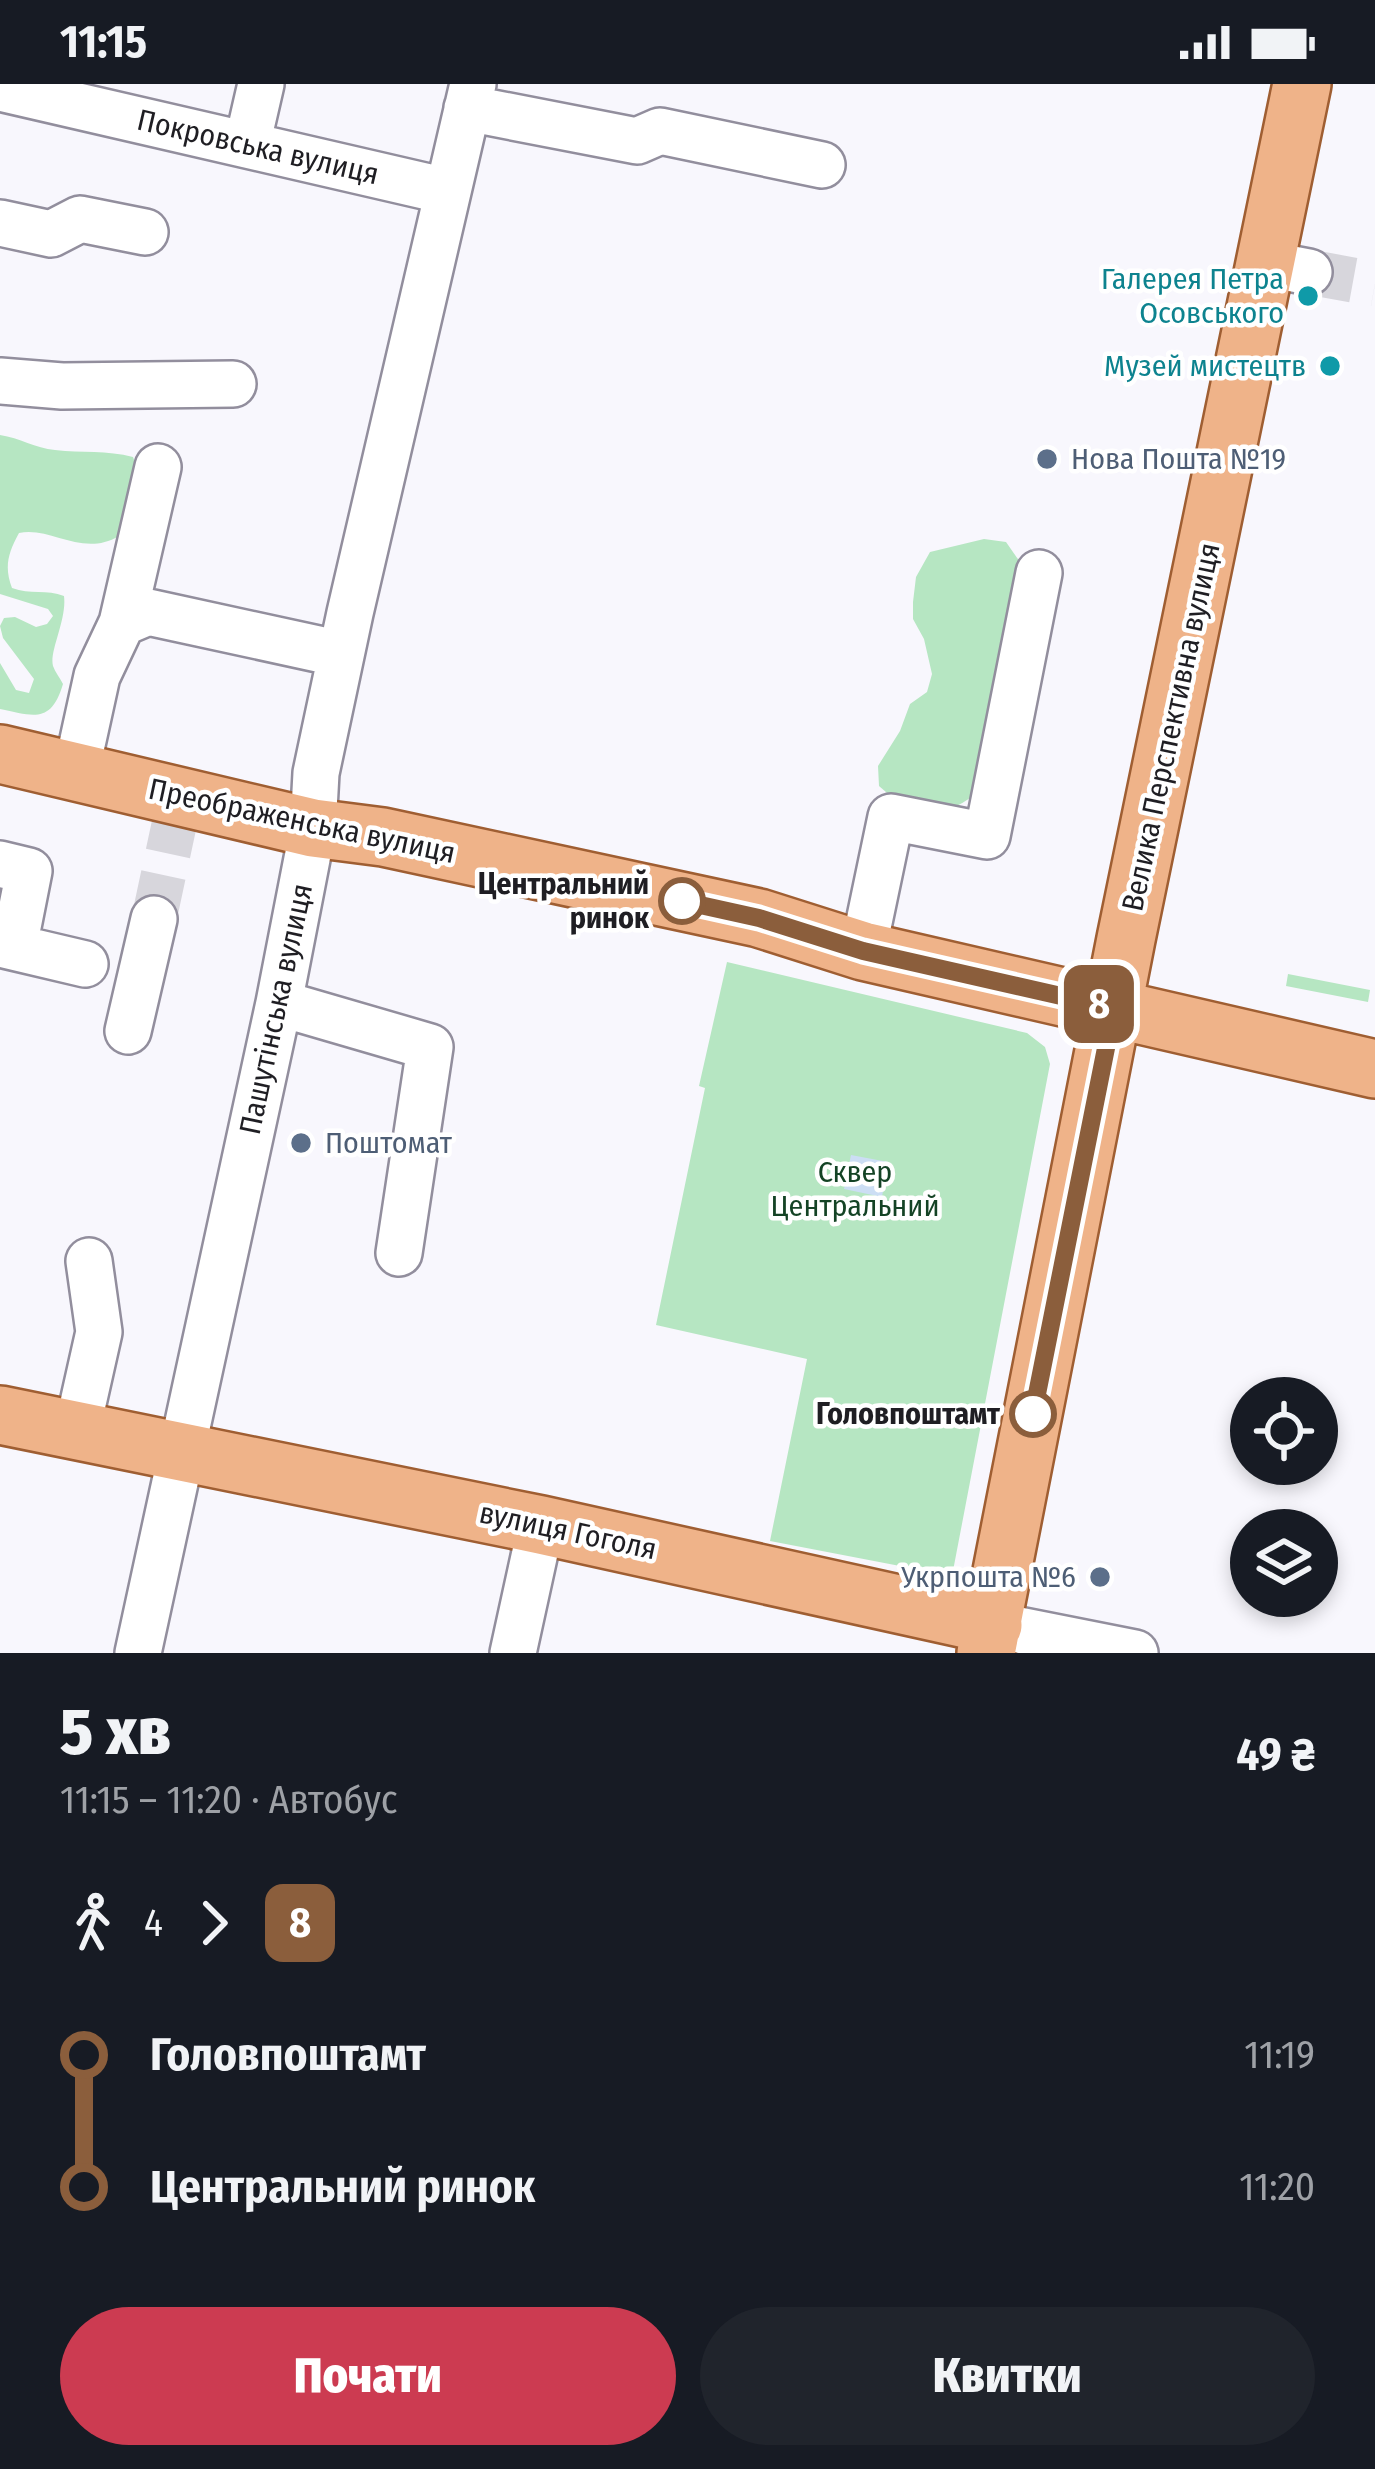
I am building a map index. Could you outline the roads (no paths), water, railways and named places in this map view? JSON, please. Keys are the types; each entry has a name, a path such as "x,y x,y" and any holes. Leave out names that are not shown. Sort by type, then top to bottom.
{"main road":[{"name":"Велика Перспективна вулиця","path":"989,1639 1114,1008 1288,268 1302,84"},
{"name":"Преображенська вулиця","path":"0,754 314,828 383,837 721,910 863,951 1375,1070"},
{"name":"вулиця Гоголя","path":"0,1415 541,1525 989,1639"}],"street":[{"path":"247,145 261,84"},
{"name":"Покровська вулиця","path":"0,88 98,97 247,145 446,191"},
{"path":"470,96 638,142 660,131 823,165"},
{"name":"Пашутінська вулиця","path":"138,1653 279,1003 314,828 314,785 341,654 470,96"},
{"path":"0,223 51,234 80,219 145,232"},
{"path":"0,381 62,386 233,384"},
{"path":"76,772 97,676 122,623 158,467"},
{"path":"863,951 892,818 986,836 1039,573"},
{"path":"122,623 148,612 341,654"},
{"path":"0,864 29,871 7,945 85,964"},
{"path":"128,1031 154,919"},
{"path":"279,1003 430,1047 399,1253"},
{"path":"77,1430 99,1332 89,1261"},
{"path":"513,1653 541,1525"},
{"name":"вулиця Гоголя","path":"989,1639 1135,1653"}],"water":[{"path":"851,1155 888,1162 882,1197 844,1189"}],"tunnel":[{"path":"1309,272 1375,284"},
{"path":"154,919 180,797"}],"place":[{"name":"Галерея Петра Осовського","path":"1308,296"},
{"name":"Музей мистецтв","path":"1330,366"},
{"name":"Нова Пошта №19","path":"1047,459"},
{"name":"Центральний ринок","path":"682,901"},
{"name":"Поштомат","path":"301,1143"},
{"name":"Головпоштамт","path":"1033,1414"},
{"name":"Укрпошта №6","path":"1100,1577"}],"park label":[{"name":"Сквер Центральний","path":"855,1189"}]}
